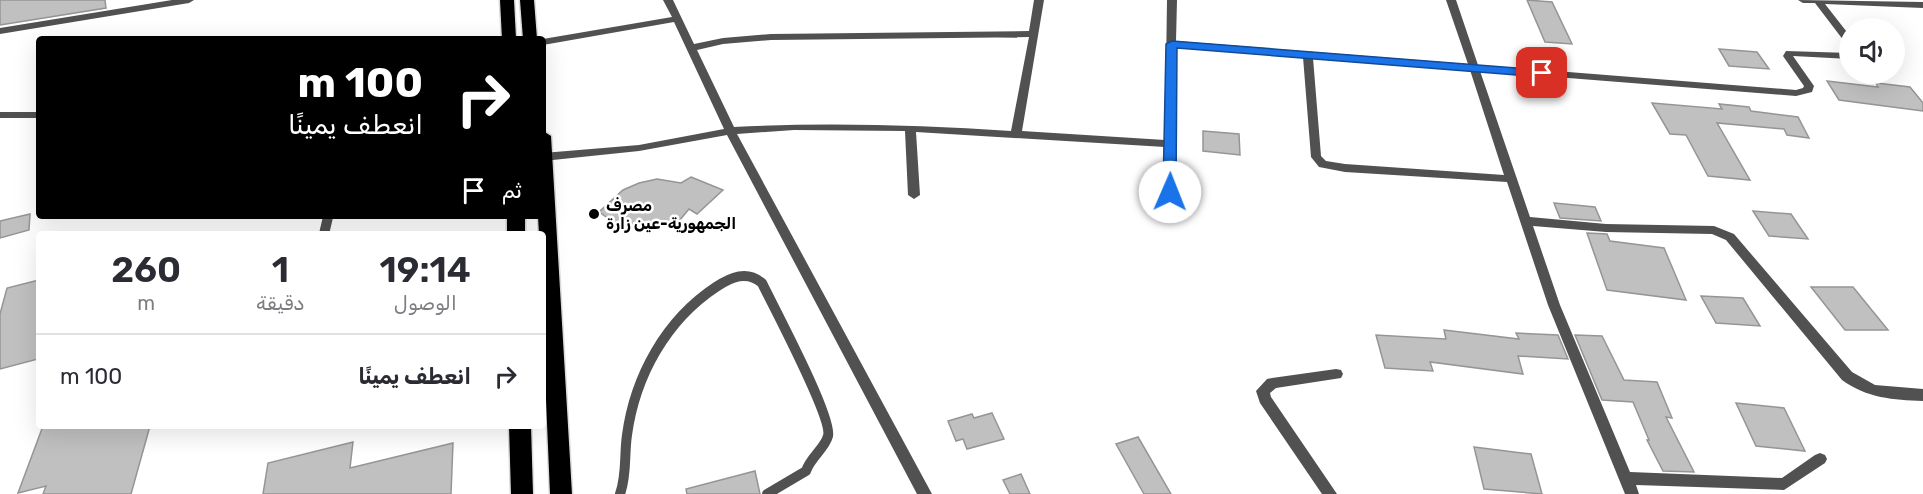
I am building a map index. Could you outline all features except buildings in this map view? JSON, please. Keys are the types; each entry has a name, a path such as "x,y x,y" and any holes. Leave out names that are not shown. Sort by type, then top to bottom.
{"highway":[{"path":"507,0 509,36"},
{"path":"527,0 530,36"},
{"path":"546,197 561,494"},
{"path":"520,429 522,494"}],"street":[{"path":"0,31 189,0"},
{"path":"668,0 731,131 925,494"},
{"path":"1016,133 1029,75 1028,65 1039,0"},
{"path":"1170,192 1172,0"},
{"path":"1451,0 1554,305 1632,494"},
{"path":"1803,0 1923,5"},
{"path":"1818,1 1839,29"},
{"path":"546,41 677,19"},
{"path":"691,48 723,40 771,37 1033,34"},
{"path":"1172,44 1796,93 1808,90 1809,86 1788,56 1789,53 1839,55"},
{"path":"1308,55 1316,157 1323,164 1345,168 1511,179"},
{"path":"0,116 36,115"},
{"path":"546,157 639,148 731,131 794,127 910,128 1170,144"},
{"path":"910,128 914,195"},
{"path":"1526,221 1606,228 1714,230 1723,233 1738,246 1840,368 1860,387 1872,391 1923,395"},
{"path":"1330,494 1265,399 1263,391 1272,383 1336,374"},
{"path":"1625,478 1784,484 1820,459"}],"lane":[{"path":"620,494 634,401 640,382 654,356 669,330 690,307 716,286 732,278 745,275 756,277 762,283 810,380 829,432 826,441 809,462 806,471 767,494"}],"place":[{"name":"مصرف الجمهورية-عين زارة","path":"594,214"}],"route":[{"path":"1170,192 1172,44 1542,73"}]}
